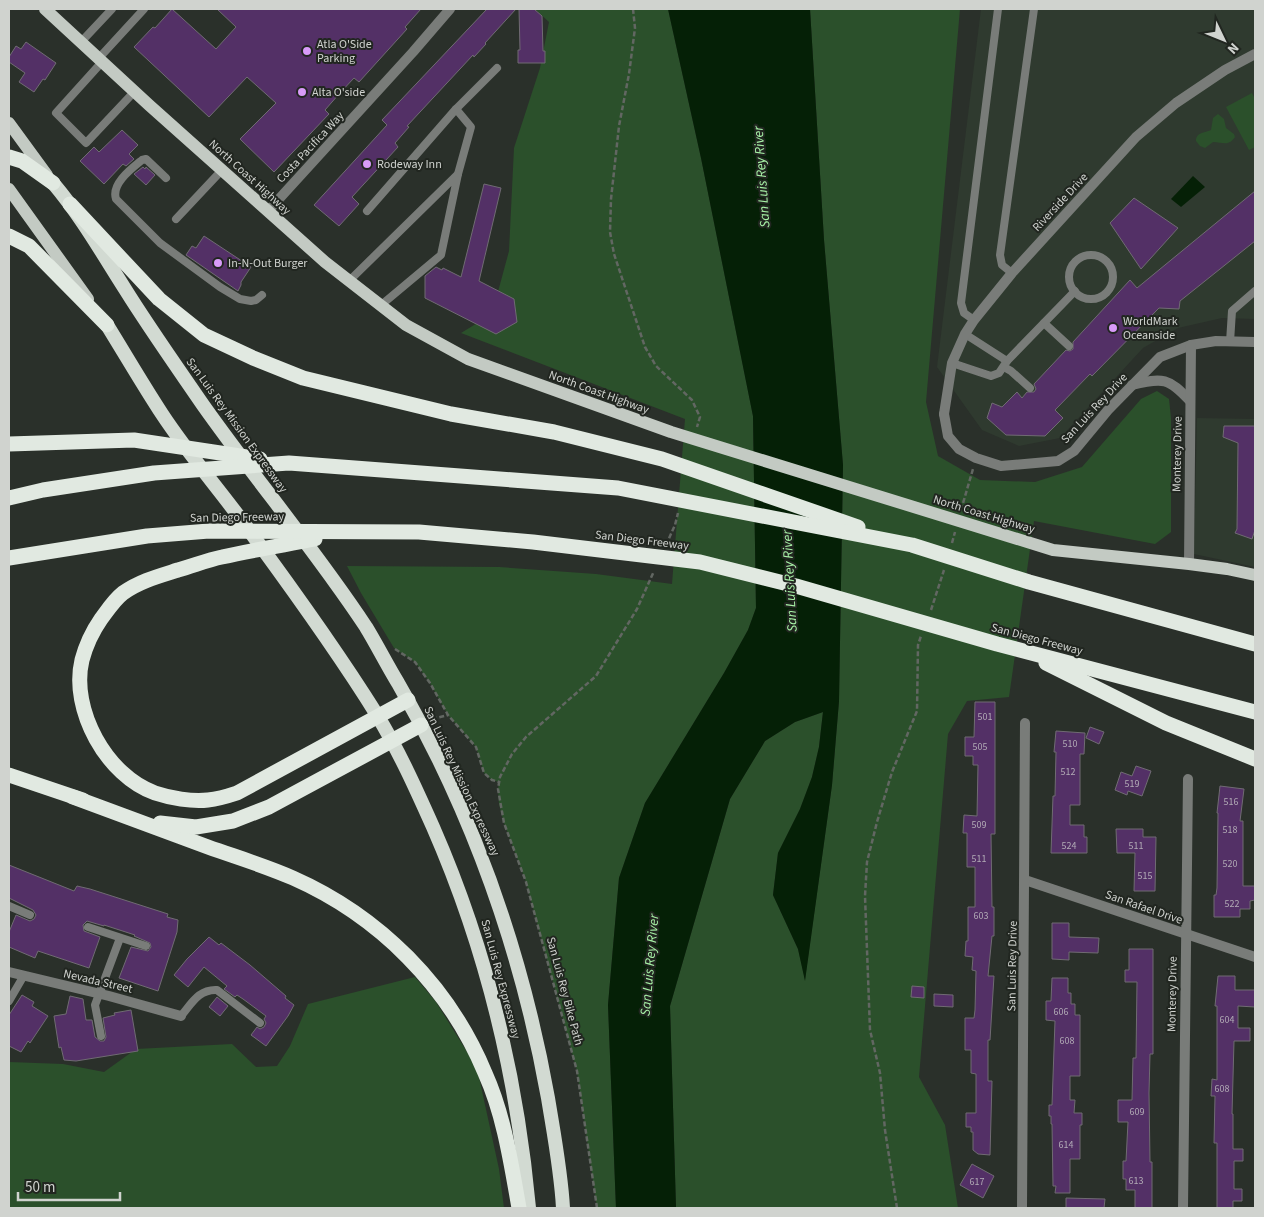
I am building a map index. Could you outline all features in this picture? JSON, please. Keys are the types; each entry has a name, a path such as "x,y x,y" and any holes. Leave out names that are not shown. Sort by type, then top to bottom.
{"highway":[{"path":"9,157 22,161 52,183"},
{"name":"San Luis Rey Mission Expressway","path":"52,183 70,204 145,322 205,408 366,628 408,700 434,750 472,834 503,917 524,986 541,1061 559,1160 563,1208"},
{"path":"70,204 160,300 204,335 253,358 303,378 451,414 554,432 662,459 912,545 1029,582 1255,644"},
{"path":"9,236 29,246 38,254 107,324 163,415 302,602 378,716 392,742"},
{"path":"9,444 134,440 289,463 618,488 912,545"},
{"path":"9,498 43,490 154,473 289,463"},
{"name":"San Diego Freeway","path":"9,558 147,536 209,532 419,532 604,551 710,565 796,586 1018,649 1255,712"},
{"path":"348,532 220,557 144,581 122,594 106,612 88,640 82,662 80,683 83,706 92,733 102,750 124,774 137,784 155,793 206,800 237,793 408,700"},
{"path":"1018,649 1166,723 1255,759"},
{"path":"73,797 158,823 196,827 233,821 269,807 421,726"},
{"name":"San Luis Rey Expressway","path":"392,742 420,796 445,854 477,942 493,999 508,1065 525,1169 529,1208"},
{"path":"9,775 293,878 330,897 366,921 392,942 418,968 453,1012 485,1072 500,1115 519,1208"}],"main road":[{"path":"37,9 58,21"},
{"name":"North Coast Highway","path":"45,9 324,262 406,325 468,359 671,432 1053,550 1189,564 1255,575"},
{"name":"San Luis Rey Mission Expressway","path":"9,123 52,183"},
{"path":"9,190 107,324"}],"street":[{"name":"Costa Pacifica Way","path":"268,211 450,9"},
{"name":"Riverside Drive","path":"944,414 952,363 965,334 1012,273 1136,137 1176,103 1226,70 1255,54"},
{"name":"San Luis Rey Drive","path":"944,414 948,436 959,449 976,458 1001,466 1058,461 1074,451 1108,410 1160,357 1191,345 1255,342"},
{"name":"Monterey Drive","path":"1189,564 1191,345"},
{"path":"1132,385 1154,379 1169,383 1175,385 1190,401"},
{"name":"San Luis Rey Drive","path":"1022,1208 1025,723"},
{"name":"Monterey Drive","path":"1183,1208 1188,779"},
{"name":"San Rafael Drive","path":"1025,880 1255,957"},
{"name":"Nevada Street","path":"9,972 181,1016"}],"lane":[{"path":"81,42 112,9"},
{"path":"135,92 86,143 56,113 144,9"},
{"path":"974,320 964,313 961,303 998,9"},
{"path":"1012,273 1002,265 1000,255 1034,9"},
{"path":"367,211 456,109 497,68"},
{"path":"380,306 441,255 458,174 471,127 456,109"},
{"path":"166,178 146,159 142,160 116,186 114,193 116,199 160,243 220,287 240,299 251,301 256,300 262,295"},
{"path":"176,219 222,170"},
{"path":"349,281 458,174"},
{"path":"1093,255 1099,256 1110,265 1113,279 1107,292 1094,298 1087,298 1075,291 1071,286 1070,273 1076,262 1081,258 1093,255"},
{"path":"952,363 991,376 999,373 1075,291"},
{"path":"1230,342 1232,311 1255,291"},
{"path":"1044,323 1069,346"},
{"path":"965,334 1006,364 1030,388"},
{"path":"10,908 30,914"},
{"path":"88,927 146,946"},
{"path":"101,1036 96,1005 98,994 120,938"},
{"path":"9,1001 23,976"},
{"path":"181,1016 198,996 208,989 217,990 260,1023"}],"path":[{"path":"960,514 976,458"},
{"path":"949,551 957,523"},
{"path":"930,614 944,570"},
{"path":"897,1208 885,1130 880,1073 870,1030 865,896 867,862 877,822 892,772 917,711 918,645 924,630"},
{"name":"San Luis Rey Bike Path","path":"394,648 415,662 430,683 448,715 476,747 484,772 492,780 499,782 499,804 504,823 526,882 577,1071 596,1208"}],"shaded area":[{"path":"535,9 668,9 701,158 753,416 756,608 748,630 724,673 645,803 619,878 608,1005 616,1208 597,1208 577,1071 526,882 504,823 499,804 499,782 492,780 484,773 476,747 448,715 430,683 415,662 394,648 347,566 499,567 596,574 672,584 685,419 461,333 492,314 509,251 514,148 540,68 549,22"},
{"path":"810,9 960,9 926,402 938,456 980,480 1035,482 1082,467 1141,399 1157,391 1169,399 1171,418 1171,532 1155,544 1034,521 1009,697 967,701 948,734 919,1077 945,1125 958,1208 676,1208 670,1006 730,799 765,741 795,722 823,712 819,747 812,777 800,809 778,853 773,895 798,949 805,979 832,785 839,701 843,465 824,240"},
{"path":"981,9 1255,9 1255,319 1222,318 1178,328 1143,348 1060,438 1019,446 982,430 937,367"},
{"path":"1252,93 1255,99 1255,147 1249,150 1226,107"},
{"path":"1218,114 1224,119 1226,128 1235,137 1228,143 1213,142 1205,148 1200,146 1196,138 1201,133 1211,130 1213,118"},
{"path":"1197,418 1255,419 1255,567 1194,554"},
{"path":"415,977 436,1002 477,1068 499,1169 504,1208 9,1208 9,1062 63,1064 104,1072 136,1049 232,1044 256,1067 277,1066 290,1046 308,1004"}],"water":[{"name":"San Luis Rey River","path":"668,9 810,9 824,240 843,465 839,701 832,785 805,981 798,949 773,895 778,853 800,809 812,777 819,747 823,712 795,722 765,741 730,799 670,1006 676,1208 616,1208 608,1005 619,878 645,803 724,673 748,630 756,608 753,416 701,158"},
{"path":"1193,176 1205,187 1181,207 1171,199"}],"building":[{"name":"Alta O'side","path":"172,9 216,49 236,27 217,9 421,9 405,27 407,29 359,82 354,78 339,94 325,110 329,114 274,172 240,139 276,103 247,77 209,117 134,47"},
{"path":"487,9 516,9 474,57 473,55 407,126 409,127 395,143 398,147 352,197 359,204 339,226 314,205 387,125 382,120"},
{"path":"519,9 534,9 542,16 545,63 518,63 518,50 520,50"},
{"path":"26,42 56,63 45,80 43,79 34,92 19,82 25,73 9,62 9,57 16,46 21,49"},
{"path":"122,130 138,145 129,154 134,159 126,166 123,164 104,184 80,161 94,147 99,152"},
{"path":"143,167 145,169 146,167 155,175 146,185 134,174"},
{"path":"484,184 501,188 479,281 514,299 517,322 496,334 425,298 425,276 436,267 442,270 443,268 461,277"},
{"name":"WorldMark Oceanside","path":"1255,191 1255,241 1180,301 1179,309 1159,308 1092,376 1090,374 1055,410 1063,418 1045,436 1006,435 987,418 992,403 1002,407 1017,392 1022,398 1027,392 1034,392 1036,389 1034,384 1066,350 1070,351 1073,349 1073,342 1130,280 1137,288"},
{"path":"1134,198 1178,228 1141,269 1110,223"},
{"name":"In-N-Out Burger","path":"204,236 251,267 241,282 238,291 186,255 192,246 196,248"},
{"path":"1224,426 1255,426 1255,530 1252,539 1235,533 1237,529 1238,443 1223,437"},
{"path":"975,702 995,702 995,834 991,834 994,936 992,936 988,976 994,976 990,1040 988,1040 988,1081 992,1081 990,1155 978,1154 973,1150 973,1132 971,1132 971,1127 966,1127 966,1113 976,1113 976,1074 971,1073 971,1050 965,1050 965,1018 974,1018 975,1010 976,971 972,970 973,957 965,956 966,941 968,941 968,907 975,907 975,867 967,867 967,833 963,833 964,815 977,816 978,765 973,765 973,756 965,756 965,737 974,737"},
{"path":"1090,727 1104,732 1099,744 1086,738"},
{"path":"1056,731 1085,733 1084,754 1080,754 1080,805 1070,805 1070,825 1084,825 1084,837 1087,837 1087,853 1051,853 1053,796 1055,796 1056,752 1054,752"},
{"path":"1136,766 1151,771 1142,796 1128,791 1127,795 1115,790 1121,772 1132,776"},
{"path":"1220,786 1244,789 1240,821 1243,821 1243,886 1255,886 1255,900 1250,901 1250,909 1240,909 1240,917 1214,917 1214,895 1216,895 1217,888 1217,813"},
{"path":"1116,829 1143,829 1143,837 1156,837 1155,891 1134,891 1135,853 1117,853"},
{"path":"9,865 74,891 77,886 90,889 168,914 167,917 178,920 177,932 158,991 119,978 131,947 148,951 151,947 150,943 135,935 104,925 87,921 83,925 84,931 100,937 89,968 38,951 35,958 9,947 9,932 16,915 30,921 36,915 33,910 9,898"},
{"path":"1052,923 1069,923 1069,937 1099,938 1098,953 1069,952 1069,960 1052,959"},
{"path":"209,937 219,945 221,943 250,965 294,1005 266,1046 251,1035 257,1027 260,1029 264,1027 266,1016 237,995 235,997 224,989 227,986 204,967 188,987 174,975"},
{"path":"1129,949 1153,949 1153,1054 1150,1054 1149,1093 1152,1208 1135,1208 1135,1190 1126,1190 1126,1179 1123,1179 1123,1161 1126,1161 1128,1122 1118,1122 1118,1100 1132,1100 1133,1058 1136,1058 1137,982 1125,982 1125,970 1129,970"},
{"path":"1218,976 1235,976 1235,990 1255,990 1255,1007 1238,1006 1238,1028 1250,1028 1250,1041 1234,1041 1233,1149 1243,1149 1243,1161 1234,1161 1234,1189 1242,1189 1242,1201 1233,1201 1233,1208 1217,1208 1217,1143 1214,1143 1215,1096 1211,1096 1212,1079 1217,1080 1217,1006 1215,1006"},
{"path":"1052,978 1068,978 1068,993 1071,993 1071,1004 1075,1004 1075,1015 1080,1015 1080,1076 1070,1076 1070,1100 1075,1100 1074,1113 1082,1113 1082,1125 1080,1125 1080,1159 1070,1159 1070,1193 1055,1193 1056,1186 1053,1186 1052,1124 1051,1116 1049,1116 1049,1105 1052,1105 1055,1021 1046,1020 1046,1001 1051,1001"},
{"path":"912,986 924,987 924,998 911,997"},
{"path":"934,994 953,995 953,1007 934,1006"},
{"path":"22,995 34,1002 32,1006 48,1016 30,1043 28,1041 21,1052 9,1046 9,1015"},
{"path":"70,996 83,999 86,1020 92,1020 95,1037 100,1041 104,1041 106,1037 103,1018 115,1015 114,1013 131,1010 138,1051 76,1061 64,1060 61,1047 59,1048 54,1016 66,1014"},
{"path":"217,997 228,1006 220,1016 209,1007"},
{"path":"972,1164 994,1176 983,1198 960,1185"},
{"path":"1066,1198 1105,1199 1104,1208 1066,1208"}],"place":[{"name":"Atla O'Side Parking","path":"307,51"},
{"name":"Alta O'side","path":"302,92"},
{"name":"Rodeway Inn","path":"367,164"},
{"name":"In-N-Out Burger","path":"218,263"},
{"name":"WorldMark Oceanside","path":"1113,328"}]}
